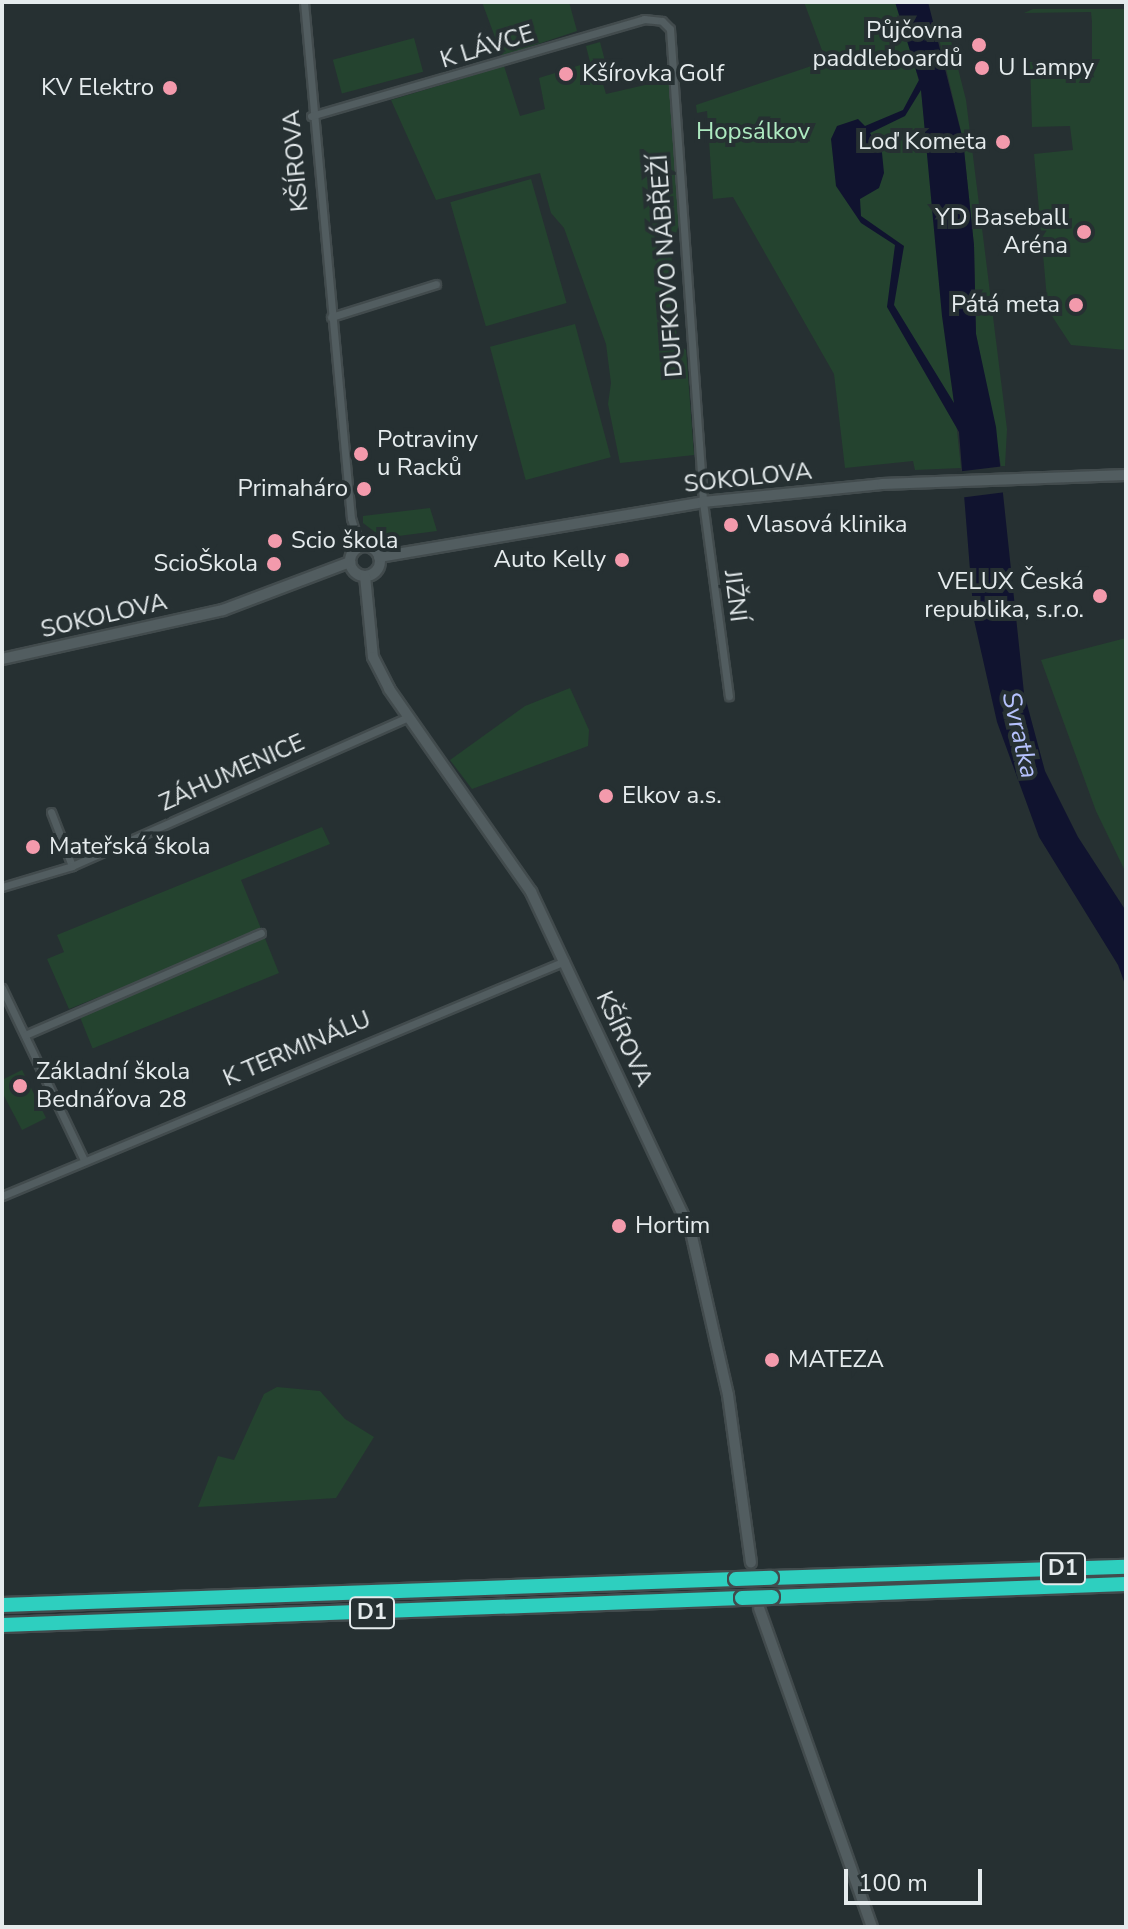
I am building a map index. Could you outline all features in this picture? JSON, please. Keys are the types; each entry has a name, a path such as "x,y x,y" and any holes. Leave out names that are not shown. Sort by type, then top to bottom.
{"highway":[{"name":"D1","path":"2,1605 1126,1567"},
{"name":"D1","path":"2,1625 1126,1584"}],"street":[{"name":"KŠÍROVA","path":"304,2 311,116 351,518 360,547"},
{"name":"K LÁVCE","path":"311,116 644,19 662,21 670,29"},
{"name":"DUFKOVO NÁBŘEŽÍ","path":"670,29 703,502"},
{"path":"331,317 436,284"},
{"name":"SOKOLOVA","path":"379,557 703,502 943,480 1126,475"},
{"name":"JIŽNÍ","path":"703,502 729,696"},
{"path":"360,547 373,548 379,557 378,568 365,576 350,562 360,547"},
{"name":"SOKOLOVA","path":"2,659 223,610 350,562"},
{"name":"KŠÍROVA","path":"365,576 373,657 409,717 521,877 565,961 691,1232 728,1395 751,1562"},
{"name":"ZÁHUMENICE","path":"2,887 72,866 409,717"},
{"path":"51,812 72,866"},
{"path":"25,1035 261,933"},
{"name":"K TERMINÁLU","path":"2,1196 565,961"},
{"path":"2,988 84,1160"},
{"path":"759,1608 872,1927"}],"green space":[{"path":"482,2 569,2 577,31 502,56"},
{"name":"Hopsálkov","path":"804,2 895,2 904,26 921,89 961,468 915,470 913,461 845,468 834,374 733,197 713,199 707,111 697,113 696,105 826,61"},
{"name":"YD Baseball Aréna","path":"1033,9 1126,9 1126,350 1071,345 1048,310 1034,154 1073,150 1070,126 1032,127 1030,62 1092,61 1092,22 1091,12 1024,13"},
{"path":"947,25 966,100 1007,429 1005,466 1001,466 976,334 974,246 963,140 936,26"},
{"path":"414,38 423,72 342,94 333,60"},
{"path":"600,42 605,61 597,64 606,94 671,79 679,225 671,247 677,343 686,350 694,455 620,463 608,404 611,383 606,344 564,228 551,213 540,173 436,200 391,100 504,66 520,116 545,109 539,78 590,62 586,46"},
{"path":"531,179 567,303 486,326 450,202"},
{"path":"575,324 611,457 526,480 490,347"},
{"path":"430,508 437,531 383,538 363,523 363,516"},
{"path":"1126,638 1126,873 1096,811 1041,660"},
{"path":"570,688 589,730 588,746 472,789 450,760 525,706"},
{"path":"322,827 330,844 241,880 262,931 69,1009 47,959 64,952 57,935"},
{"path":"264,936 279,973 93,1048 78,1011"},
{"path":"22,1070 46,1118 22,1130 2,1092 2,1080"},
{"path":"277,1387 320,1391 345,1419 374,1437 336,1498 198,1507 218,1456 234,1460 264,1394"}],"water":[{"name":"Svratka","path":"895,2 928,2 963,140 974,245 976,334 996,427 1024,693 1045,771 1078,837 1126,911 1126,987 1118,965 1039,837 997,722 974,620 959,432 887,307 895,245 861,223 836,186 831,139 837,126 858,119 865,126 903,110 919,80","holes":["921,90 942,316 954,403 894,305 904,246 861,216 860,199 879,188 884,173 882,153 870,133 905,116"]}],"pier":[{"path":"1005,466 1008,492 961,498 957,472"}],"place":[{"name":"Půjčovna paddleboardů","path":"979,45"},
{"name":"U Lampy","path":"982,68"},
{"name":"Kšírovka Golf","path":"566,74"},
{"name":"KV Elektro","path":"170,88"},
{"name":"Loď Kometa","path":"1003,142"},
{"name":"YD Baseball Aréna","path":"1084,232"},
{"name":"Pátá meta","path":"1076,305"},
{"name":"Potraviny u Racků","path":"361,454"},
{"name":"Primaháro","path":"364,489"},
{"name":"Vlasová klinika","path":"731,525"},
{"name":"Scio škola","path":"275,541"},
{"name":"Auto Kelly","path":"622,560"},
{"name":"ScioŠkola","path":"274,564"},
{"name":"VELUX Česká republika, s.r.o.","path":"1100,596"},
{"name":"Elkov a.s.","path":"606,796"},
{"name":"Mateřská škola","path":"33,847"},
{"name":"Základní škola Bednářova 28","path":"20,1086"},
{"name":"Hortim","path":"619,1226"},
{"name":"MATEZA","path":"772,1360"}]}
